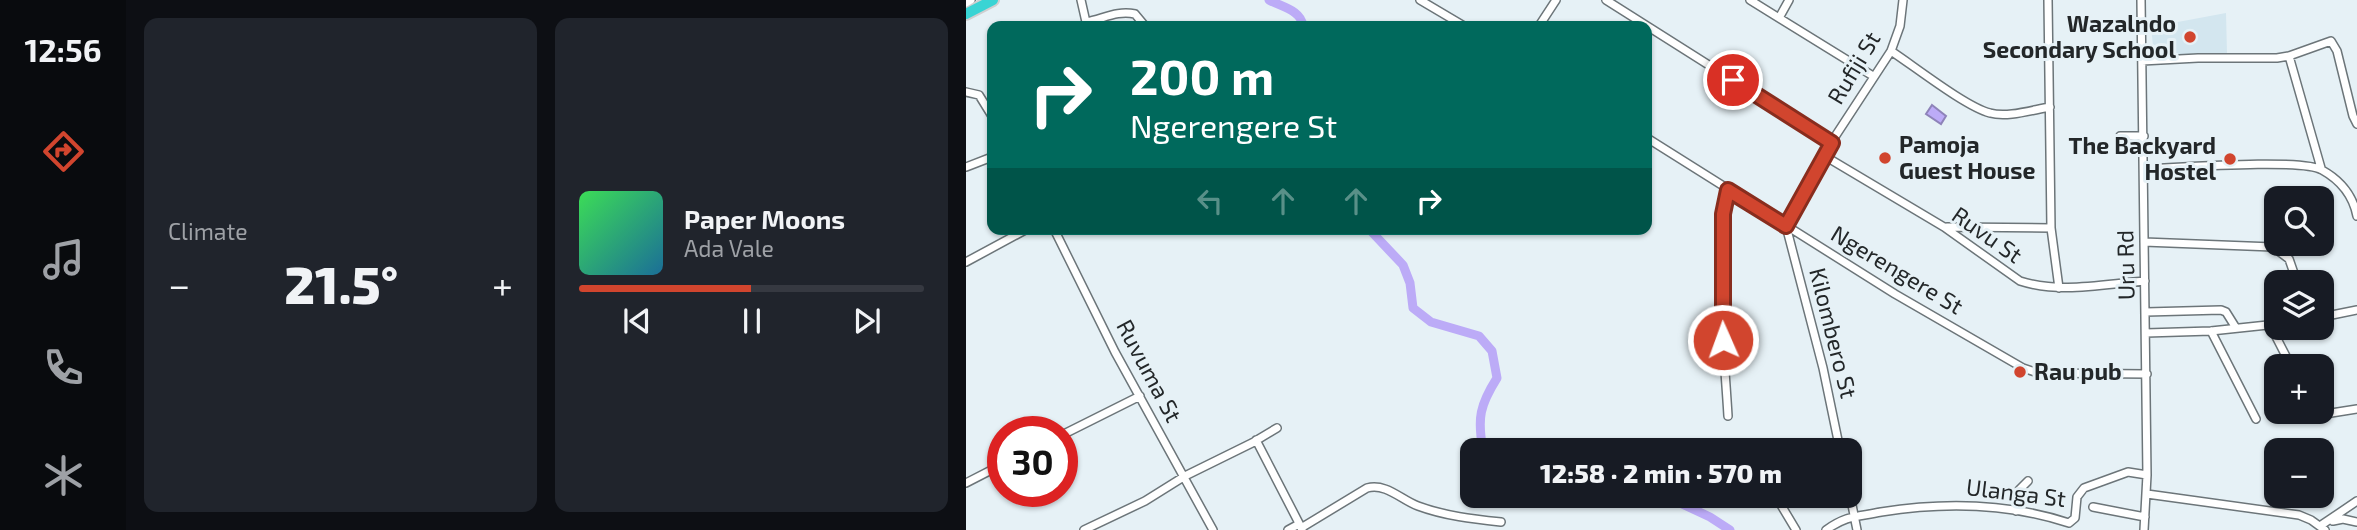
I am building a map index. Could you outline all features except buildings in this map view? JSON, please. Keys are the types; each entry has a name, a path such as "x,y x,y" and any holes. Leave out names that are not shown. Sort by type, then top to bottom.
{"highway":[{"path":"966,14 993,0"}],"street":[{"path":"966,3 971,0"},
{"path":"1081,0 1086,21"},
{"path":"1420,0 1455,21"},
{"path":"1435,10 1441,0"},
{"path":"1542,21 1556,0"},
{"path":"1606,0 1639,21"},
{"path":"1750,0 1873,76"},
{"path":"1779,18 1789,0"},
{"name":"Rufiji St","path":"1786,226 1824,155 1891,51 1900,26 1903,0"},
{"path":"2048,0 2051,228 2059,288"},
{"name":"Uru Rd","path":"2141,0 2147,374 2147,494 2144,530"},
{"path":"1089,21 1112,13 1126,12 1135,14 1141,21"},
{"path":"1652,29 1832,143"},
{"path":"2142,61 2289,56 2323,42 2333,43 2357,124"},
{"path":"1891,51 1971,104 1990,113 2006,114 2050,107"},
{"path":"2289,56 2321,168 2355,199 2357,216"},
{"path":"966,92 979,95 987,108"},
{"path":"2120,136 2144,136"},
{"name":"Ngerengere St","path":"1652,141 1895,294 2023,368 2038,373 2147,374"},
{"name":"Ruvu St","path":"1824,155 1944,227 2020,281 2034,286 2059,288 2145,281"},
{"path":"966,167 987,159"},
{"path":"2144,169 2282,165 2321,168"},
{"path":"1728,190 1723,214 1722,302 1728,416"},
{"name":"Kilombero St","path":"1786,226 1837,438"},
{"path":"1944,227 2051,228"},
{"path":"966,262 1016,235"},
{"name":"Ruvuma St","path":"1058,235 1115,352 1213,530"},
{"path":"2144,242 2273,247 2289,259 2293,270"},
{"path":"2146,312 2221,310 2226,312 2236,328"},
{"path":"2334,315 2357,310"},
{"path":"2146,333 2264,326"},
{"path":"2211,331 2256,419"},
{"path":"1078,427 1140,396"},
{"path":"2334,413 2357,409"},
{"path":"1084,530 1137,505 1185,476 1277,428"},
{"path":"1256,440 1300,527"},
{"path":"966,483 987,472"},
{"name":"Ulanga St","path":"1826,530 1843,519 1854,516 1948,505 2016,511 2070,522 2075,516 2077,497 2084,488 2128,472 2147,475"},
{"path":"2016,511 2019,490 2028,481"},
{"path":"1288,530 1300,527 1367,488 1380,486 1416,505 1440,513 1501,522"},
{"path":"2147,494 2299,516 2324,526 2340,519 2357,522"},
{"path":"2324,526 2357,501"},
{"path":"2093,507 2145,517"},
{"path":"1783,508 1796,530"},
{"path":"1852,508 1857,530"}],"shaded area":[{"name":"Wazalndo Secondary School","path":"2226,13 2227,53 2154,55 2151,27"},
{"path":"1932,105 1946,116 1941,124 1926,114"}],"waterway":[{"path":"1269,0 1295,13 1301,21"},
{"path":"1375,235 1403,265 1410,283 1413,308 1431,322 1479,336 1492,351 1497,378 1481,412 1481,438"},
{"path":"1691,508 1730,530"}],"place":[{"name":"Wazalndo Secondary School","path":"2190,37"},
{"name":"Pamoja Guest House","path":"1885,158"},
{"name":"The Backyard Hostel","path":"2230,159"},
{"name":"Rau pub","path":"2020,372"}],"route":[{"path":"1723,340 1723,214 1728,190 1786,226 1832,143 1733,80"}]}
